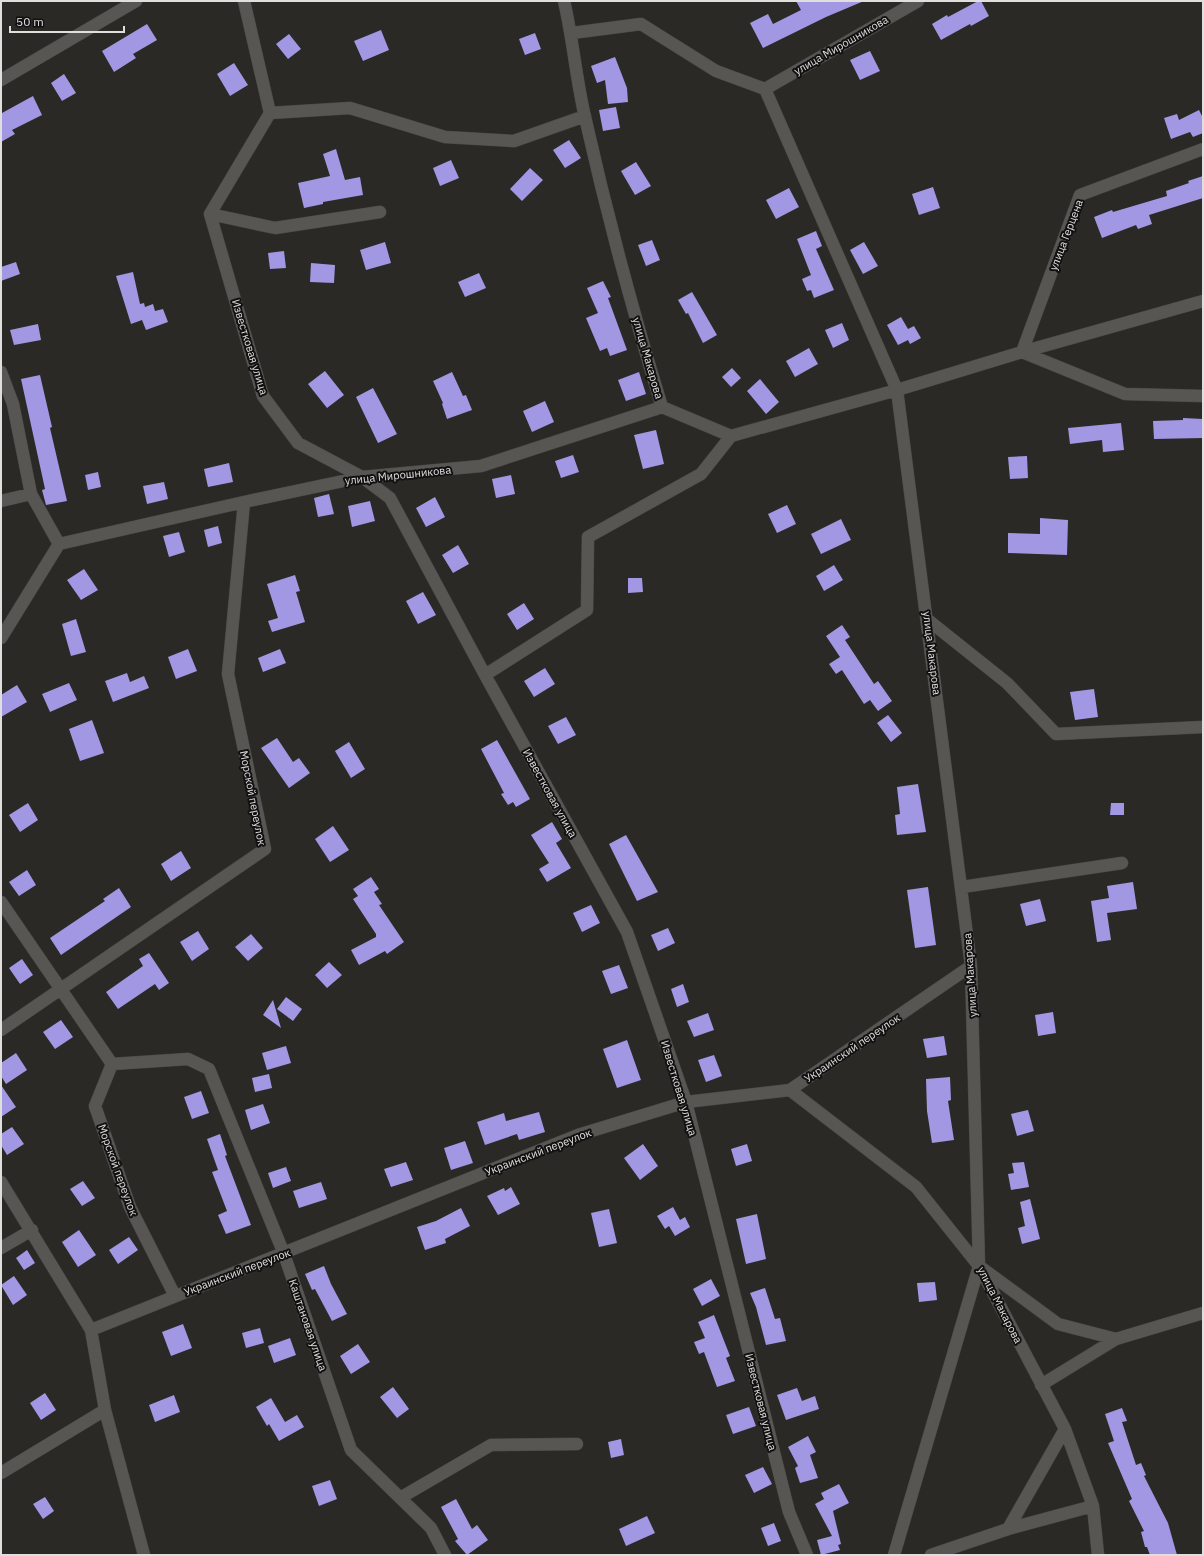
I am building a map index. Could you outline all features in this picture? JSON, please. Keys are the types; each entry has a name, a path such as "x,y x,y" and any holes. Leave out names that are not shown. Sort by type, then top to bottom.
{"street":[{"path":"1,80 136,1"},
{"path":"244,1 270,113 210,214 275,228 380,212"},
{"name":"улица Макарова","path":"564,1 572,33 584,116 639,330 662,407 731,436"},
{"name":"улица Мирошникова","path":"765,89 918,1"},
{"path":"572,33 641,24 716,71 765,89"},
{"name":"улица Макарова","path":"765,89 897,390 928,620 971,966 979,1266 1065,1429 1093,1506 1098,1555"},
{"path":"270,113 350,108 445,137 514,141 584,116"},
{"name":"улица Герцена","path":"1022,352 1080,195 1203,148"},
{"name":"Известковая улица","path":"210,214 263,396 298,443 362,477 390,498 485,675 627,932 686,1102 789,1512 807,1555"},
{"path":"485,675 587,610 588,538 700,474 731,436 897,390 1022,352 1203,301"},
{"path":"1022,352 1125,394 1203,396"},
{"path":"1,372 13,404 31,494 59,544 1,638"},
{"name":"улица Мирошникова","path":"59,544 362,477 481,466 662,407"},
{"path":"1,501 31,494"},
{"name":"Морской переулок","path":"1,1030 265,850 228,674 244,502"},
{"path":"928,620 1007,683 1056,734 1203,726"},
{"path":"962,887 1122,863"},
{"path":"1,902 112,1064"},
{"name":"Украинский переулок","path":"91,1330 578,1135 686,1102 790,1090 971,966"},
{"name":"Каштановая улица","path":"112,1064 188,1059 209,1069 284,1254 351,1450 431,1528 445,1555"},
{"name":"Морской переулок","path":"112,1064 95,1106 130,1207 175,1296"},
{"path":"790,1090 916,1187 979,1266 1058,1324 1116,1339"},
{"path":"1,1182 32,1230 91,1330 105,1410 144,1555"},
{"path":"1,1248 32,1230"},
{"path":"894,1555 979,1266"},
{"path":"1041,1385 1116,1339 1203,1313"},
{"path":"1,1473 105,1410"},
{"path":"1008,1529 1065,1429"},
{"path":"400,1498 491,1445 577,1444"},
{"path":"931,1555 1008,1529 1093,1506"}],"building":[{"path":"796,1 864,1 826,17 763,48 750,23 768,14 773,24 801,10"},
{"path":"978,1 981,1 989,16 971,26 970,24 941,40 932,24 947,15 948,17"},
{"path":"147,24 157,40 133,54 136,58 114,72 102,51"},
{"path":"381,30 389,50 363,61 354,41"},
{"path":"535,33 541,49 525,55 519,39"},
{"path":"289,34 301,49 288,59 276,44"},
{"path":"870,51 880,71 860,80 850,60"},
{"path":"615,57 627,88 628,102 608,104 605,80 597,83 591,66"},
{"path":"234,63 248,85 230,96 217,74"},
{"path":"64,74 76,93 62,101 51,83"},
{"path":"33,96 42,115 12,130 15,134 1,142 1,111 2,113"},
{"path":"616,107 620,128 603,131 599,110"},
{"path":"1199,110 1203,118 1203,133 1193,137 1190,132 1171,139 1164,118 1177,114 1179,120"},
{"path":"569,140 581,158 565,168 553,150"},
{"path":"336,149 345,180 360,177 363,195 323,202 323,204 304,208 298,183 330,176 323,154"},
{"path":"451,160 459,178 440,186 433,168"},
{"path":"636,162 651,186 635,195 621,171"},
{"path":"530,168 543,180 522,201 510,189"},
{"path":"1203,176 1203,198 1149,215 1152,224 1138,229 1136,225 1102,238 1094,217 1112,210 1113,212 1167,196 1166,191 1189,183 1188,181"},
{"path":"933,187 940,208 919,215 912,194"},
{"path":"789,188 799,207 776,219 766,200"},
{"path":"816,231 822,246 816,249 834,290 814,298 811,290 807,291 802,279 811,275 797,239"},
{"path":"652,240 660,260 646,266 638,245"},
{"path":"385,242 391,263 366,270 360,250"},
{"path":"864,242 878,266 863,274 850,250"},
{"path":"284,251 286,268 270,269 268,253"},
{"path":"16,262 20,274 1,281 1,267"},
{"path":"311,263 335,265 334,283 310,282"},
{"path":"133,272 140,304 144,303 145,307 153,304 155,311 163,309 168,322 146,330 142,320 131,324 116,276"},
{"path":"479,273 486,288 465,297 458,282"},
{"path":"603,281 611,297 608,298 627,350 610,356 607,348 600,351 586,318 598,313 587,288"},
{"path":"692,292 717,335 703,343 688,313 686,314 678,300"},
{"path":"901,317 908,329 914,326 921,338 910,344 908,340 898,345 887,325"},
{"path":"842,323 849,340 833,348 825,330"},
{"path":"38,324 41,340 14,345 10,330"},
{"path":"809,348 818,364 795,377 786,361"},
{"path":"732,368 741,378 731,387 722,377"},
{"path":"325,371 344,395 327,408 308,384"},
{"path":"452,372 463,396 466,395 472,410 447,419 442,404 443,403 433,381"},
{"path":"639,372 646,394 626,401 618,380"},
{"path":"40,375 52,427 50,428 67,501 46,505 42,490 45,489 21,379"},
{"path":"760,379 779,402 766,414 747,391"},
{"path":"373,388 397,434 378,443 356,397"},
{"path":"545,401 554,422 532,432 523,411"},
{"path":"1183,418 1203,419 1203,438 1154,439 1153,421 1183,420"},
{"path":"1121,423 1124,450 1103,452 1102,440 1070,444 1068,428"},
{"path":"656,430 664,464 643,469 634,435"},
{"path":"573,455 579,472 561,478 555,461"},
{"path":"1027,456 1028,478 1010,479 1008,457"},
{"path":"229,463 233,482 208,487 204,469"},
{"path":"98,472 101,487 88,490 85,475"},
{"path":"511,475 515,494 496,498 492,479"},
{"path":"164,482 168,499 147,504 143,486"},
{"path":"329,494 334,514 318,517 314,498"},
{"path":"435,497 445,517 426,527 416,508"},
{"path":"370,501 375,521 352,527 348,506"},
{"path":"787,505 796,524 777,533 768,514"},
{"path":"1040,518 1068,520 1067,555 1008,553 1008,533 1040,534"},
{"path":"841,519 851,540 821,554 811,534"},
{"path":"218,526 222,543 208,547 204,530"},
{"path":"179,532 185,552 169,557 163,536"},
{"path":"458,545 469,564 453,573 442,555"},
{"path":"834,565 843,580 824,591 816,576"},
{"path":"84,569 98,590 81,600 67,580"},
{"path":"295,575 300,591 296,592 305,622 272,632 268,621 278,618 267,584"},
{"path":"628,578 642,578 643,592 628,593"},
{"path":"423,592 436,615 418,624 406,601"},
{"path":"524,603 534,619 517,630 507,614"},
{"path":"76,619 86,652 71,656 62,624"},
{"path":"842,625 850,637 845,640 874,684 878,681 892,701 878,711 870,700 864,704 842,670 836,674 829,664 840,657 826,636"},
{"path":"188,649 197,671 176,679 168,657"},
{"path":"280,649 286,663 263,672 258,658"},
{"path":"545,668 555,684 534,697 524,681"},
{"path":"127,673 130,682 144,676 149,688 113,702 105,681"},
{"path":"69,683 77,700 50,712 42,694"},
{"path":"17,685 27,702 1,717 1,695"},
{"path":"1094,689 1098,717 1075,720 1070,692"},
{"path":"888,715 902,733 891,742 877,723"},
{"path":"566,717 576,735 558,744 548,726"},
{"path":"92,720 104,753 80,761 69,729"},
{"path":"277,738 293,762 299,758 310,773 289,788 261,748"},
{"path":"497,740 530,799 516,807 513,802 508,805 501,794 504,793 481,749"},
{"path":"349,742 365,769 351,778 335,751"},
{"path":"918,784 926,832 897,835 895,815 900,814 897,787"},
{"path":"28,803 38,820 20,832 9,815"},
{"path":"1111,803 1124,803 1124,815 1110,815"},
{"path":"552,822 562,839 556,843 571,868 547,882 539,869 549,863 531,835"},
{"path":"333,826 349,850 330,862 315,839"},
{"path":"626,835 658,892 637,901 609,844"},
{"path":"181,851 191,868 171,881 161,864"},
{"path":"27,870 36,885 19,896 9,882"},
{"path":"371,877 379,889 374,892 382,904 379,905 404,942 387,954 385,951 359,965 351,950 376,937 376,934 353,899 358,896 353,889"},
{"path":"1133,882 1137,909 1107,913 1111,940 1097,942 1091,901 1109,898 1107,886"},
{"path":"928,887 936,945 915,948 907,890"},
{"path":"119,888 131,907 61,955 50,938 105,901 103,899"},
{"path":"1040,899 1046,921 1026,926 1020,904"},
{"path":"591,905 600,923 582,932 573,913"},
{"path":"668,928 675,943 658,951 651,935"},
{"path":"198,931 209,949 192,961 180,942"},
{"path":"251,934 263,948 248,961 235,947"},
{"path":"149,953 169,983 159,990 155,984 118,1009 106,992 143,966 139,959"},
{"path":"22,959 33,975 20,984 9,968"},
{"path":"329,962 342,975 327,988 315,975"},
{"path":"619,965 628,988 611,994 602,971"},
{"path":"683,984 689,1002 677,1007 671,989"},
{"path":"286,997 302,1009 293,1021 277,1009"},
{"path":"273,1000 281,1028 263,1015"},
{"path":"1053,1012 1056,1033 1038,1036 1035,1015"},
{"path":"708,1013 714,1030 694,1037 687,1021"},
{"path":"61,1020 73,1037 55,1049 43,1032"},
{"path":"944,1036 947,1055 927,1058 923,1039"},
{"path":"627,1040 641,1080 617,1088 603,1049"},
{"path":"286,1046 291,1063 267,1070 262,1053"},
{"path":"16,1053 27,1070 6,1084 1,1076 1,1063"},
{"path":"714,1055 722,1076 706,1082 698,1060"},
{"path":"269,1074 272,1088 255,1092 252,1078"},
{"path":"950,1077 951,1100 948,1101 954,1140 932,1143 927,1111 926,1079"},
{"path":"1,1085 16,1107 1,1117"},
{"path":"201,1091 209,1113 192,1119 184,1097"},
{"path":"263,1104 270,1123 251,1130 245,1110"},
{"path":"1028,1110 1034,1131 1017,1136 1011,1114"},
{"path":"539,1112 545,1132 519,1140 517,1134 485,1145 477,1122 504,1113 506,1121"},
{"path":"12,1127 24,1144 7,1155 1,1145 1,1134"},
{"path":"220,1134 227,1155 225,1156 251,1225 226,1234 218,1215 227,1211 212,1172 218,1170 207,1139"},
{"path":"465,1141 473,1163 451,1170 444,1148"},
{"path":"643,1144 658,1166 640,1180 624,1158"},
{"path":"747,1144 752,1161 736,1166 731,1149"},
{"path":"406,1162 413,1180 391,1187 384,1169"},
{"path":"1024,1162 1029,1187 1011,1190 1008,1174 1014,1173 1012,1163"},
{"path":"286,1167 291,1181 273,1188 268,1173"},
{"path":"83,1181 95,1198 82,1206 70,1189"},
{"path":"321,1182 327,1199 299,1208 293,1191"},
{"path":"511,1187 520,1204 498,1215 487,1196 504,1188 505,1191"},
{"path":"1030,1199 1040,1239 1022,1244 1018,1228 1025,1226 1020,1202"},
{"path":"673,1207 680,1220 685,1217 690,1227 675,1236 669,1226 665,1229 657,1216"},
{"path":"461,1208 470,1226 445,1239 446,1243 425,1250 417,1227 436,1221"},
{"path":"609,1209 617,1243 599,1247 591,1213"},
{"path":"757,1214 766,1259 746,1264 736,1219"},
{"path":"79,1230 96,1255 78,1267 62,1242"},
{"path":"129,1237 138,1250 118,1264 109,1250"},
{"path":"27,1250 35,1263 24,1270 16,1258"},
{"path":"324,1266 331,1284 347,1314 332,1321 315,1289 312,1290 305,1274"},
{"path":"14,1276 27,1295 13,1305 1,1285"},
{"path":"711,1279 720,1296 702,1306 693,1289"},
{"path":"935,1282 937,1300 919,1302 917,1283"},
{"path":"765,1288 775,1319 780,1318 786,1341 766,1345 756,1307 750,1293"},
{"path":"714,1315 730,1356 726,1358 735,1381 717,1387 704,1352 699,1354 694,1342 705,1338 698,1322"},
{"path":"183,1324 192,1348 171,1356 162,1332"},
{"path":"260,1328 264,1343 246,1348 242,1333"},
{"path":"290,1338 296,1355 274,1363 268,1346"},
{"path":"358,1344 370,1362 351,1374 340,1356"},
{"path":"393,1387 409,1409 397,1418 380,1397"},
{"path":"797,1388 802,1401 815,1396 819,1409 786,1420 777,1395"},
{"path":"45,1393 56,1410 41,1420 30,1403"},
{"path":"174,1395 180,1412 155,1422 149,1405"},
{"path":"271,1398 285,1422 297,1415 304,1427 279,1441 269,1424 267,1426 256,1407"},
{"path":"749,1407 756,1426 733,1434 726,1415"},
{"path":"1122,1408 1127,1421 1122,1422 1136,1465 1141,1463 1146,1475 1144,1476 1168,1523 1177,1555 1150,1555 1147,1547 1145,1547 1141,1532 1144,1531 1129,1501 1132,1499 1108,1443 1114,1441 1105,1414"},
{"path":"808,1436 816,1452 810,1455 818,1478 800,1483 795,1468 798,1466 788,1447"},
{"path":"621,1439 624,1455 611,1458 608,1442"},
{"path":"763,1467 772,1484 754,1493 745,1475"},
{"path":"330,1480 337,1499 319,1506 312,1486"},
{"path":"839,1484 849,1503 833,1511 841,1544 838,1545 840,1550 821,1555 817,1540 832,1536 815,1504 824,1499 821,1493"},
{"path":"45,1497 54,1511 43,1519 33,1504"},
{"path":"456,1499 472,1529 477,1525 488,1540 467,1555 455,1541 458,1539 441,1507"},
{"path":"647,1516 655,1533 626,1546 619,1529"},
{"path":"774,1523 781,1541 768,1546 761,1528"}]}
